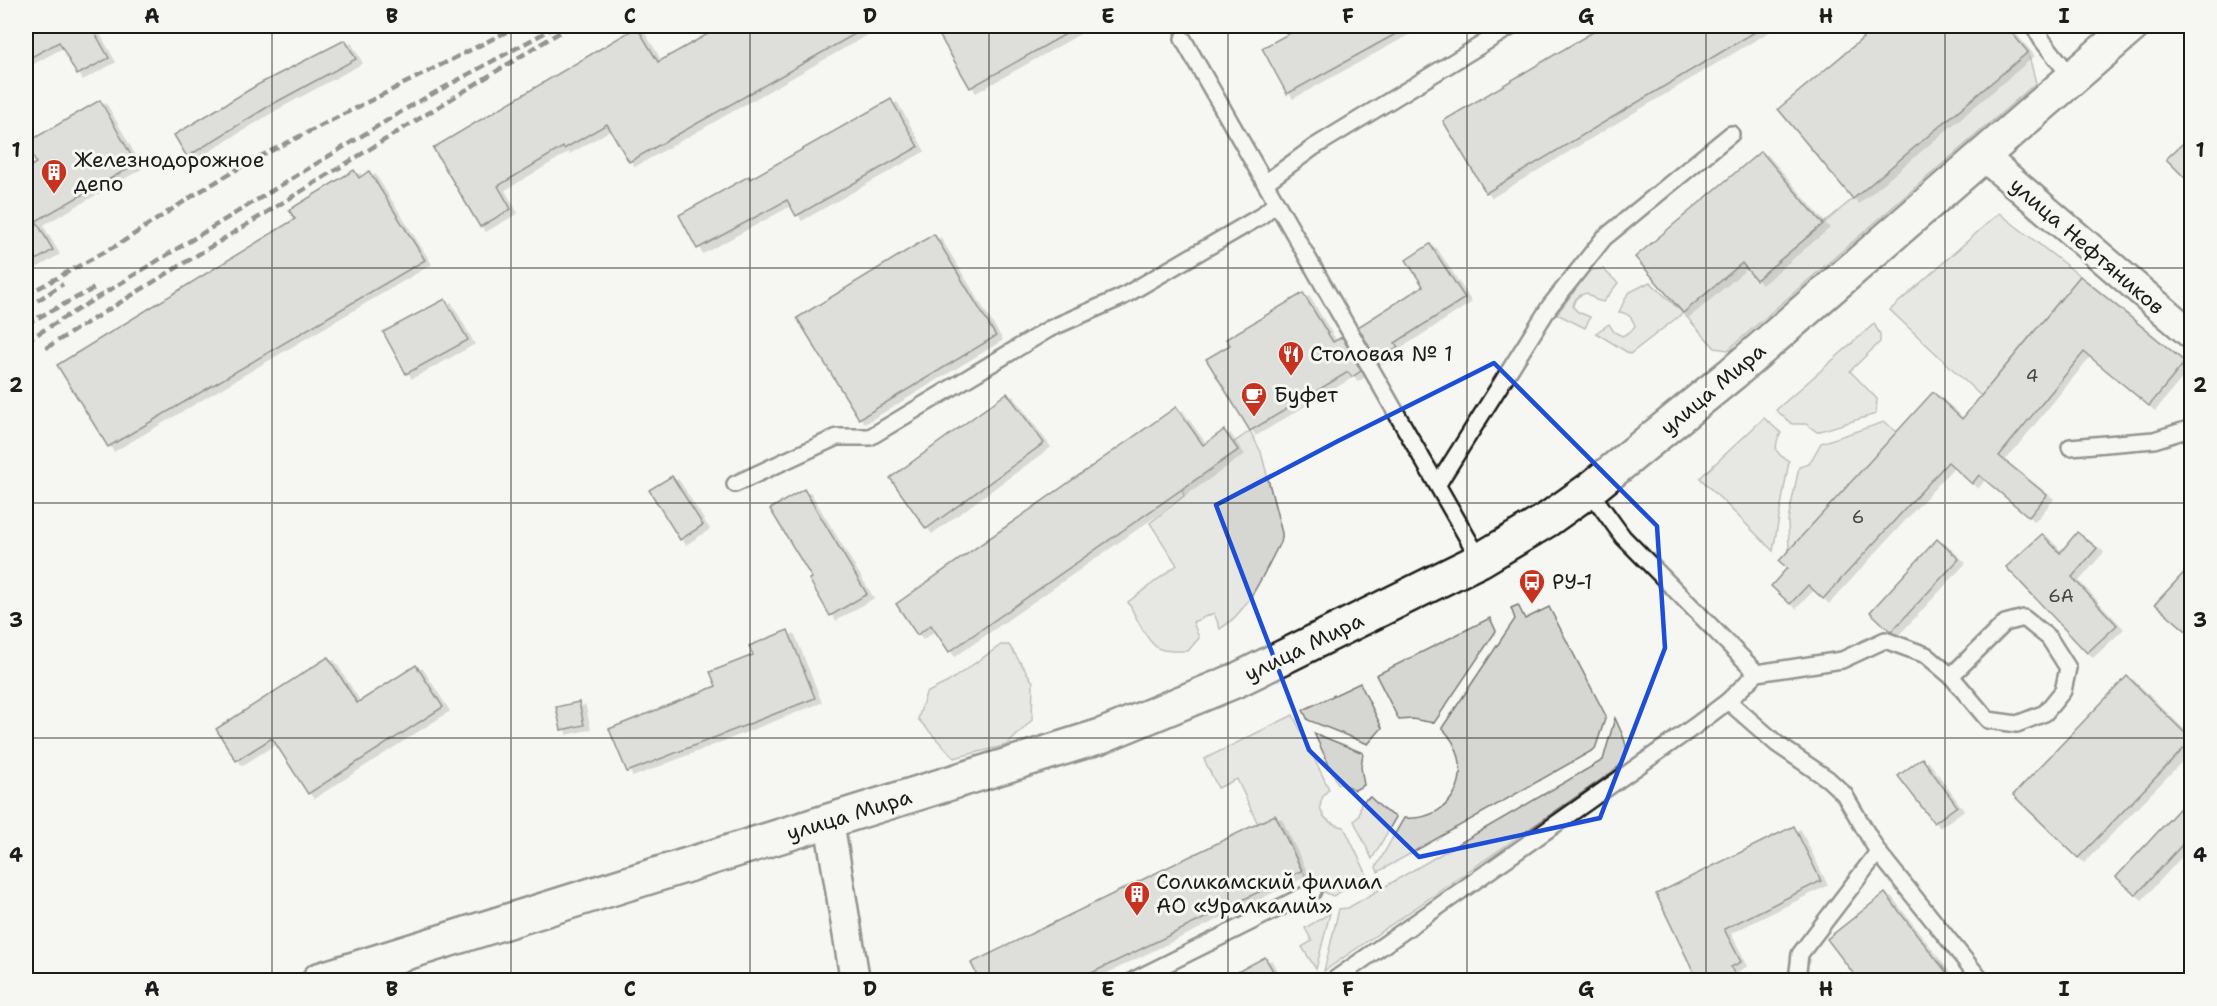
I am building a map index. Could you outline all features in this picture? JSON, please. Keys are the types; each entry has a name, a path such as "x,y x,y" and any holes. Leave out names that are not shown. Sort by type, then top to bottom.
{"highway":[{"name":"улица Мира","path":"319,981 1101,736 1237,680 1480,560 1537,526 1590,490 1733,374 2132,26"}],"street":[{"name":"улица Нефтяников","path":"1983,156 2192,335"},
{"path":"829,821 855,981"}],"lane":[{"path":"1265,183 1314,147 1512,26"},
{"path":"2034,26 2042,40 2072,78"},
{"path":"1183,39 1480,560"},
{"path":"1438,484 1550,306 1587,257 1604,238 1731,134"},
{"path":"735,484 837,437 870,437 1048,329 1122,297 1261,216 1276,202"},
{"path":"2070,447 2154,440 2192,428"},
{"path":"1590,490 1623,537 1757,673"},
{"path":"1334,981 1728,701 1757,673 1842,660 1885,640 1926,655 1951,676 1988,720 2017,724 2045,713 2063,691 2068,668 2049,638 2024,618 2005,623 1951,676"},
{"path":"1728,701 1777,744 1828,779 1844,794 1878,852 1981,981"},
{"path":"1797,981 1800,954 1878,852"},
{"path":"1134,981 1313,891"}],"highlighted area":[{"path":"1494,363 1657,526 1665,648 1600,818 1419,857 1309,750 1216,505"}],"shaded area":[{"path":"2028,52 2036,83 1728,350 1715,348 1683,313 1742,263 1756,280"},
{"path":"1999,213 2080,276 1981,396 1890,310"},
{"path":"1603,269 1618,283 1603,302 1587,293 1576,299 1573,307 1590,317 1585,328 1557,314 1590,270"},
{"path":"1650,282 1683,313 1630,354 1596,333 1609,324 1614,332 1622,336 1630,332 1635,326 1632,320 1627,314 1619,312 1628,293"},
{"path":"1874,324 1880,334 1880,342 1850,371 1877,399 1876,414 1817,432 1806,424 1792,424 1776,410"},
{"path":"1764,418 1781,433 1776,450 1789,461 1773,551 1700,478"},
{"path":"1884,422 1897,432 1789,551 1788,520 1799,467 1809,464 1821,443"},
{"path":"1250,431 1261,452 1282,539 1256,588 1240,612 1220,629 1214,613 1193,622 1199,638 1188,651 1160,649 1150,641 1128,602 1177,565 1150,523 1184,496 1182,489 1238,450 1233,443"},
{"path":"1518,605 1525,619 1549,607 1606,716 1595,749 1378,872 1376,867 1404,818 1422,817 1438,811 1449,801 1457,788 1460,774 1459,758 1453,743 1442,728 1515,619 1511,608"},
{"path":"1490,618 1496,631 1434,723 1412,719 1399,720 1376,675"},
{"path":"1001,645 1009,645 1033,682 1032,720 1007,745 954,758 918,719 926,693 948,682"},
{"path":"1360,683 1382,728 1368,744 1308,720 1303,710"},
{"path":"1293,715 1329,789 1321,802 1322,813 1330,822 1344,827 1368,877 1333,896 1310,886 1276,816 1258,824 1237,779 1218,788 1204,759"},
{"path":"1615,718 1626,745 1626,751 1625,757 1615,770 1324,971 1339,909 1348,908 1603,760"},
{"path":"1314,733 1363,753 1361,767 1364,785 1355,790 1338,784"},
{"path":"1370,797 1385,811 1396,817 1372,859 1354,821 1359,816 1361,802"},
{"path":"1330,913 1316,969 1302,947 1312,941 1305,928"}],"building":[{"path":"26,26 91,26 109,58 77,75 59,42 26,60"},
{"path":"722,26 869,26 629,162 607,124 498,186 511,209 480,227 433,148 637,27 658,62"},
{"path":"934,26 1080,26 970,88"},
{"path":"1303,26 1410,26 1287,94 1262,48"},
{"path":"1603,26 1765,26 1486,193 1443,121"},
{"path":"1855,26 2006,26 2028,52 1853,199 1778,109 1863,38"},
{"path":"345,40 356,59 269,106 187,157 174,135 259,84"},
{"path":"891,99 918,147 796,216 787,200 697,249 679,215 749,176 750,179"},
{"name":"Железнодорожное депо","path":"100,100 136,164 36,221 53,250 26,266 26,169 36,163 26,143"},
{"path":"2192,135 2192,185 2166,159"},
{"path":"1761,151 1823,224 1756,280 1742,263 1683,313 1635,257"},
{"path":"354,170 359,178 369,171 425,260 108,447 57,365 295,219 289,210"},
{"path":"934,234 996,336 859,419 797,318"},
{"path":"1430,244 1465,298 1395,343 1398,347 1377,360 1358,327 1423,286 1406,260"},
{"path":"2080,276 2185,362 2149,406 2084,352 1999,456 2047,495 2029,517 1979,475 1972,484 1948,462 1823,599 1808,585 1790,604 1771,586 1787,568 1779,561 1933,392 1962,419"},
{"path":"1303,293 1333,342 1342,337 1361,371 1352,377 1348,372 1250,431 1206,359 1230,345 1226,339"},
{"path":"445,299 468,340 406,374 383,332"},
{"path":"1007,393 1044,443 926,529 890,478"},
{"path":"1176,407 1203,445 1224,430 1238,450 949,652 931,625 917,635 896,604"},
{"path":"672,476 703,525 680,540 649,490"},
{"path":"804,489 867,594 830,616 809,579 812,578 770,509"},
{"path":"2077,532 2097,548 2072,577 2117,625 2087,653 2006,567 2042,534 2060,553"},
{"path":"1937,539 1959,559 1891,632 1870,612"},
{"path":"2192,564 2192,636 2155,604"},
{"path":"788,630 815,698 627,772 609,729 716,686 710,672 753,655 749,646"},
{"path":"328,657 357,703 416,665 443,707 308,794 272,738 236,761 216,729"},
{"path":"2127,676 2192,740 2078,858 2013,795"},
{"path":"579,702 584,725 561,730 556,707"},
{"path":"1922,758 1957,806 1934,823 1898,776"},
{"path":"2192,795 2192,834 2136,895 2116,877"},
{"name":"Соликамский филиал АО «Уралкалий»","path":"1275,815 1302,871 1075,981 980,981 971,963"},
{"path":"1794,826 1821,881 1724,929 1741,962 1731,967 1738,981 1698,981 1656,894"},
{"path":"1885,893 1953,981 1859,981 1827,939"},
{"path":"1265,957 1279,981 1221,981"}],"railway":[{"path":"26,295 119,244 251,161 518,26"},
{"path":"26,341 414,104 557,26"},
{"path":"46,348 570,26"},
{"path":"26,308 63,284"},
{"path":"26,324 95,288"}],"place":[{"name":"Железнодорожное депо","path":"54,195"},
{"name":"Столовая № 1","path":"1291,377"},
{"name":"Буфет","path":"1254,418"},
{"name":"РУ-1","path":"1532,605"},
{"name":"Соликамский филиал АО «Уралкалий»","path":"1137,917"}]}
